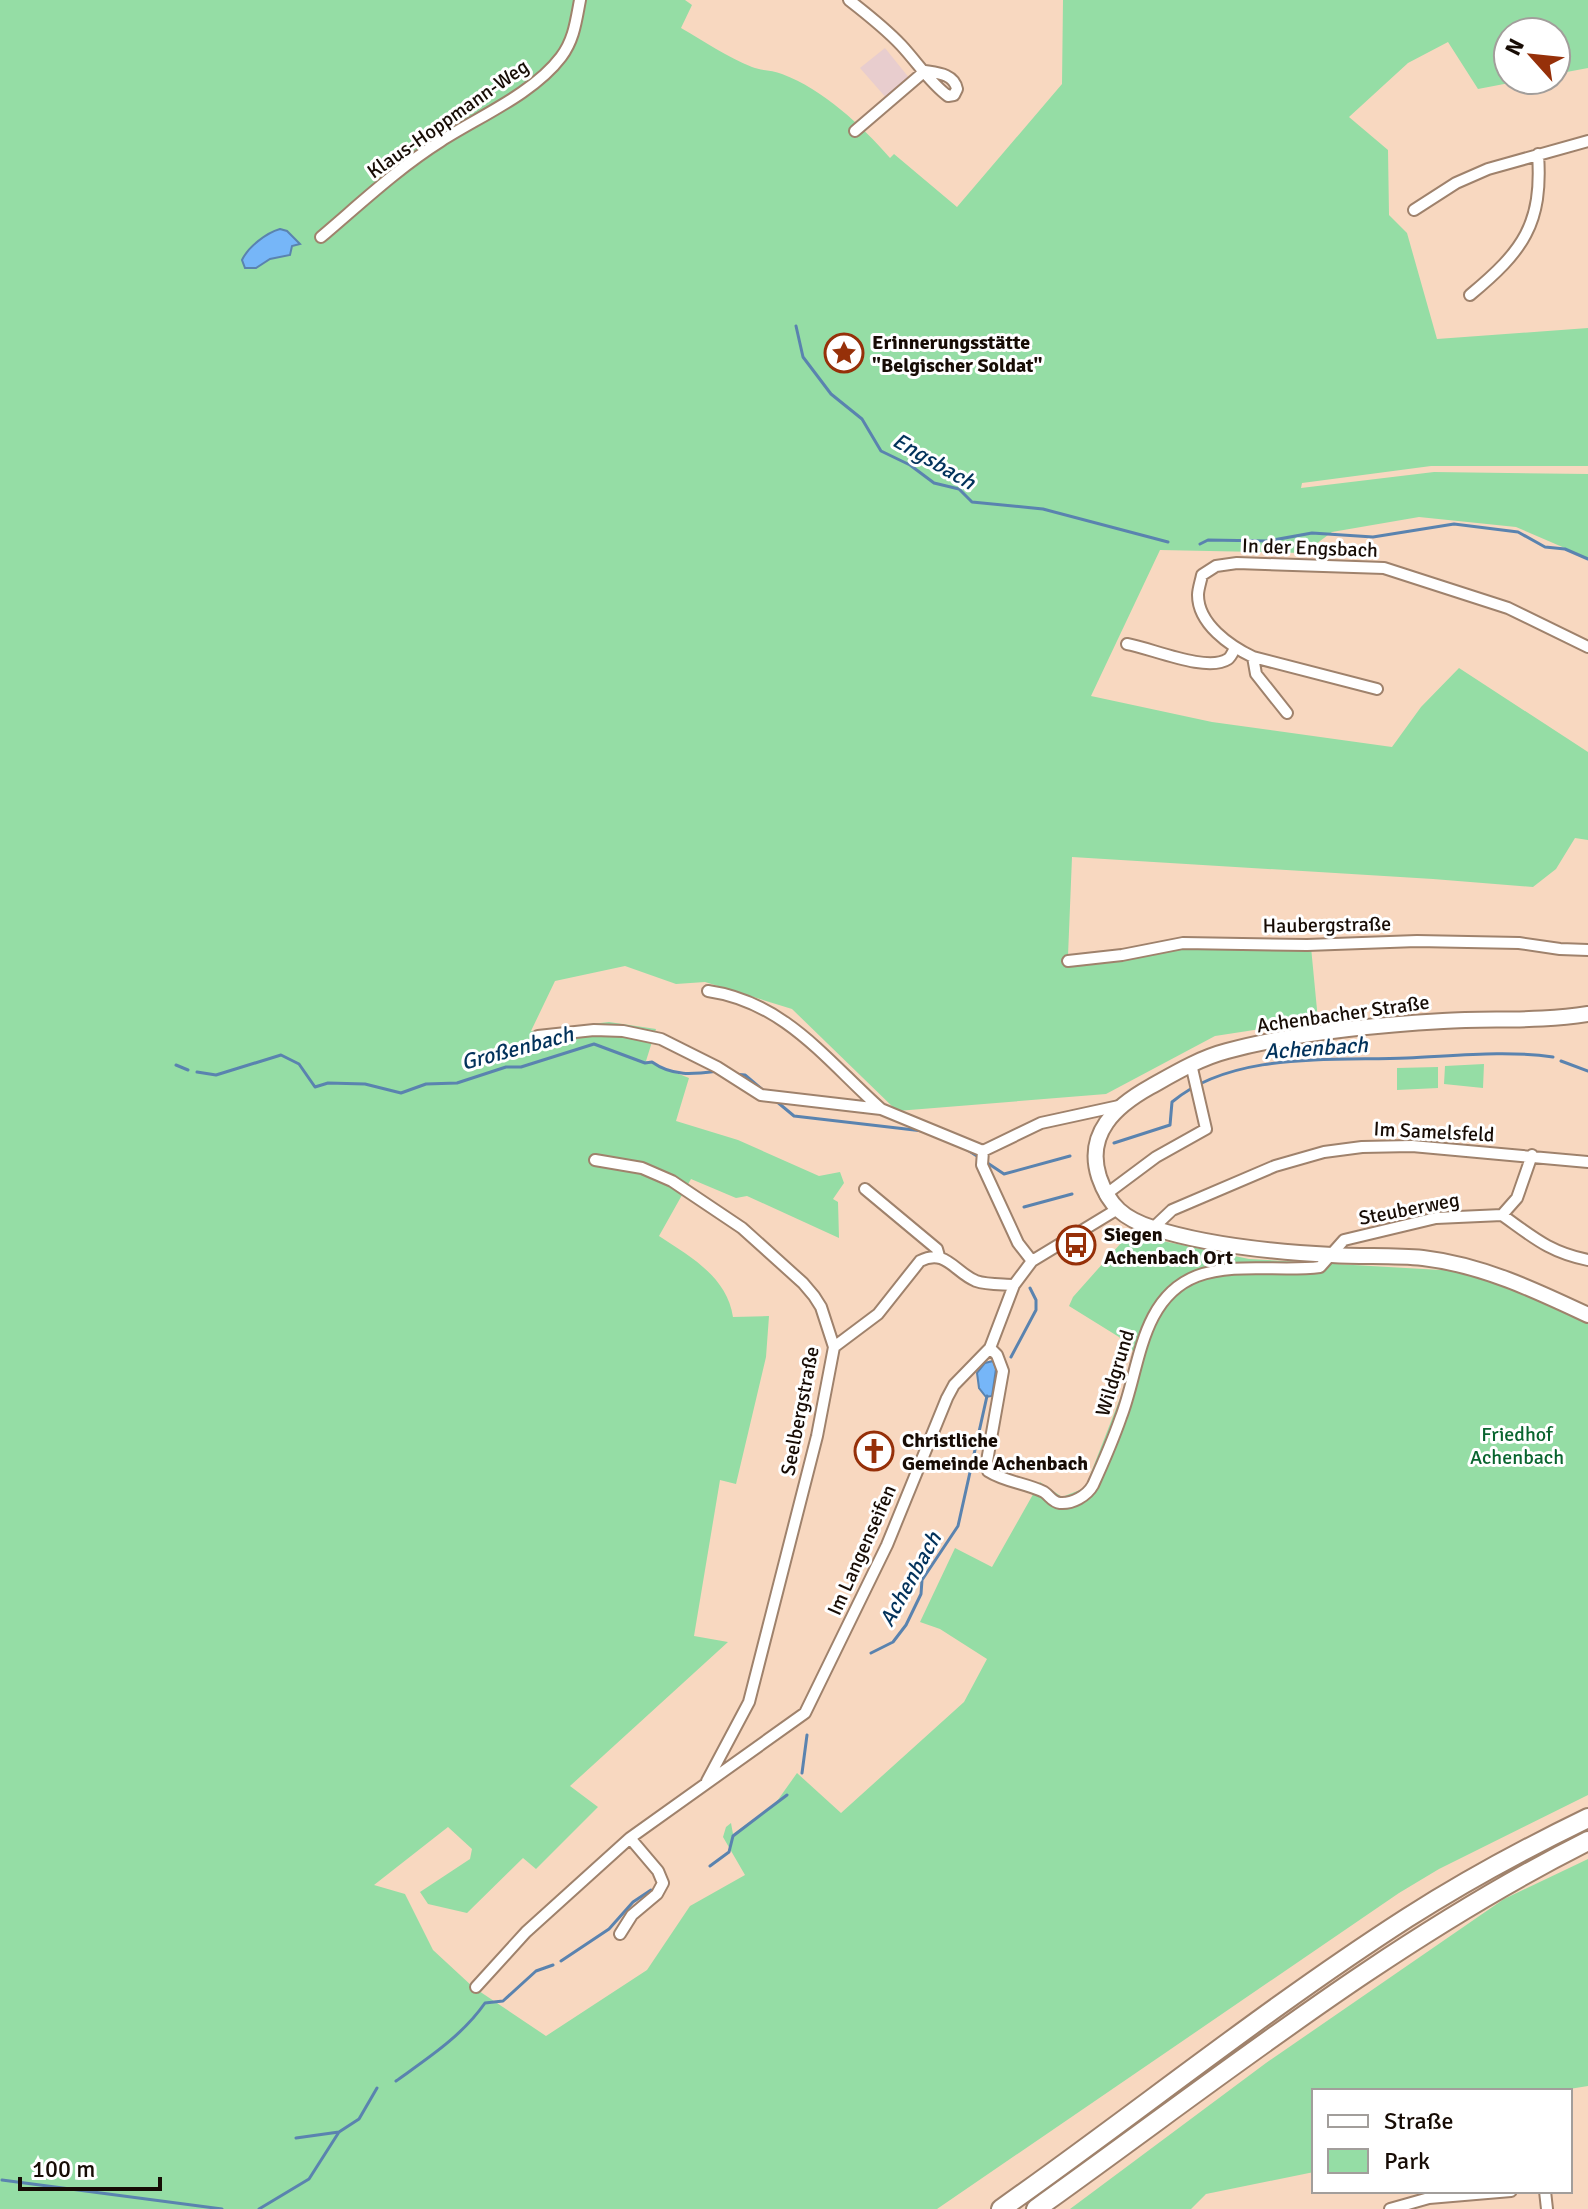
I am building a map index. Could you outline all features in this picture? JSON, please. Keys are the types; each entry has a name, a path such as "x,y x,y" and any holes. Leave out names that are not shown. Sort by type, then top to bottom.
{"highway":[{"path":"1001,2209 1408,1917 1477,1876 1588,1818"},
{"path":"1036,2209 1355,1978 1484,1897 1588,1841"}],"main road":[{"name":"Achenbacher Straße","path":"1119,1106 1191,1064 1226,1051 1299,1036 1441,1021 1588,1014"},
{"path":"1119,1106 1106,1121 1096,1152 1096,1167 1105,1195 1116,1210 1132,1220 1153,1228 1231,1244 1332,1255 1422,1258 1469,1266 1520,1284 1588,1315"}],"street":[{"name":"Klaus-Hoppmann-Weg","path":"321,237 439,142 507,101 548,70 560,59 574,33 580,0"},
{"path":"849,0 875,20 925,71 855,131"},
{"path":"1414,210 1488,169 1588,141"},
{"path":"1470,295 1491,277 1526,236 1538,203 1538,154"},
{"name":"In der Engsbach","path":"1377,689 1253,657 1235,648 1218,634 1202,612 1197,594 1202,575 1216,566 1237,563 1384,568 1508,608 1588,647"},
{"path":"1127,644 1177,658 1210,663 1228,659 1235,648"},
{"path":"1253,657 1256,674 1287,713"},
{"name":"Haubergstraße","path":"1068,961 1122,955 1183,943 1307,945 1432,941 1519,943 1588,950"},
{"path":"708,991 726,993 772,1013 809,1038 881,1109"},
{"path":"538,1036 594,1030 639,1033 661,1039 717,1067 761,1095 881,1109 983,1151 1041,1123 1119,1106"},
{"path":"1105,1195 1156,1157 1206,1129 1191,1064"},
{"name":"Im Samelsfeld","path":"1153,1228 1172,1210 1275,1166 1324,1152 1362,1147 1412,1146 1588,1162"},
{"path":"983,1151 982,1165 1018,1243 1032,1261"},
{"path":"1532,1155 1517,1198 1502,1215 1548,1249 1588,1260"},
{"name":"Seelbergstraße","path":"595,1160 642,1168 672,1181 742,1228 814,1296 821,1307 834,1347 817,1436 749,1702 706,1784"},
{"path":"865,1189 937,1249 939,1256 977,1281 1014,1285"},
{"name":"Im Langenseifen","path":"476,1987 526,1932 630,1838 805,1713 887,1545 947,1398 954,1385 990,1348 1014,1285 1032,1261 1116,1210"},
{"name":"Steuberweg","path":"1332,1255 1344,1240 1436,1218 1502,1215"},
{"name":"Wildgrund","path":"990,1348 997,1355 1003,1371 987,1461 988,1471 997,1477 1042,1491 1054,1501 1073,1501 1088,1494 1093,1485 1122,1416 1147,1328 1166,1296 1197,1276 1226,1270 1320,1267 1332,1255"},
{"path":"834,1347 878,1314 920,1261 939,1256"},
{"path":"620,1934 632,1915 657,1894 663,1883 658,1871 630,1838"},
{"path":"1390,2209 1429,2198 1488,2193"}],"shaded area":[{"path":"885,48 910,79 888,100 860,68"}],"green space":[{"name":"Friedhof Achenbach","path":"0,0 685,0 692,5 681,28 743,63 782,74 813,89 854,121 890,158 894,154 957,207 1062,84 1063,0 1588,0 1588,68 1572,71 1572,16 1492,16 1492,86 1478,89 1448,42 1408,63 1349,117 1388,150 1389,215 1407,233 1437,339 1588,328 1588,466 1431,466 1302,483 1301,488 1434,472 1588,474 1588,558 1516,527 1419,517 1332,532 1304,553 1160,550 1091,696 1212,722 1392,747 1421,707 1459,668 1588,752 1588,840 1575,838 1556,869 1533,887 1072,857 1068,956 1194,941 1311,947 1318,1020 1215,1036 1106,1094 897,1111 792,1009 705,982 676,984 625,966 555,981 531,1031 609,1022 656,1029 646,1061 689,1078 676,1121 738,1140 819,1176 840,1172 844,1183 833,1199 838,1202 839,1238 747,1196 736,1198 691,1179 659,1236 706,1269 723,1290 733,1317 769,1316 766,1357 736,1484 720,1480 694,1636 728,1642 570,1786 598,1807 536,1869 523,1858 467,1913 428,1904 420,1892 470,1859 472,1849 448,1827 374,1885 405,1894 433,1950 473,1987 546,2036 647,1970 690,1906 745,1875 723,1837 726,1827 731,1823 733,1834 775,1804 797,1773 841,1813 964,1702 987,1659 940,1629 920,1622 955,1548 992,1567 1040,1482 1062,1497 1085,1488 1137,1355 1119,1337 1069,1306 1073,1297 1129,1234 1249,1259 1476,1272 1588,1324 1588,1795 1439,1869 1399,1893 937,2209 0,2209"},
{"path":"1484,1064 1483,1088 1444,1084 1445,1066"},
{"path":"1438,1067 1438,1088 1397,1090 1397,1068"},
{"path":"1588,1859 1588,2086 1569,2089 1312,2089 1312,2172 1206,2194 1191,2209 1070,2209 1266,2063 1504,1899"}],"water":[{"path":"280,229 287,231 300,244 292,246 290,255 270,259 256,268 245,268 242,260 248,250 263,237"},
{"path":"993,1361 996,1369 992,1396 986,1397 979,1388 977,1373 985,1363"}],"waterway":[{"name":"Engsbach","path":"796,326 803,357 831,394 862,419 881,451 910,465 934,483 959,489 972,502 1043,509 1168,542"},
{"path":"1200,544 1208,540 1268,541 1312,533 1373,537 1454,524 1518,532 1545,547 1565,549 1588,559"},
{"name":"Großenbach","path":"197,1072 216,1075 281,1055 299,1064 315,1087 328,1083 365,1084 401,1093 426,1084 457,1083 506,1067 521,1067 594,1044 676,1072 718,1071"},
{"name":"Achenbach","path":"1114,1143 1170,1125 1172,1102 1197,1086 1253,1066 1316,1060 1480,1054 1553,1057"},
{"name":"Achenbach","path":"1561,1061 1588,1071"},
{"name":"Großenbach","path":"176,1065 188,1070"},
{"name":"Großenbach","path":"734,1074 745,1075 764,1091"},
{"name":"Großenbach","path":"776,1101 794,1116 923,1131"},
{"name":"Großenbach","path":"966,1149 980,1158"},
{"name":"Großenbach","path":"986,1162 1004,1174 1070,1156"},
{"name":"Achenbach","path":"1024,1207 1072,1194"},
{"name":"Achenbach","path":"1011,1357 1036,1310 1036,1300 1030,1288"},
{"name":"Achenbach","path":"871,1653 893,1642 906,1625 921,1594 922,1580 958,1526 987,1396"},
{"name":"Achenbach","path":"802,1773 807,1735"},
{"name":"Achenbach","path":"710,1866 729,1852 733,1836 787,1795"},
{"name":"Achenbach","path":"561,1961 609,1929 633,1902 651,1890"},
{"name":"Achenbach","path":"396,2081 455,2036 485,2003 503,2001 536,1971 553,1965"},
{"name":"Achenbach","path":"259,2209 309,2179 339,2132 359,2119 377,2088"},
{"path":"296,2138 339,2132"},
{"name":"Achenbach","path":"2,2180 222,2209"}],"place":[{"name":"Erinnerungsstätte \"Belgischer Soldat\"","path":"844,353"},
{"name":"Siegen Achenbach Ort","path":"1076,1245"},
{"name":"Christliche Gemeinde Achenbach","path":"874,1451"}]}
